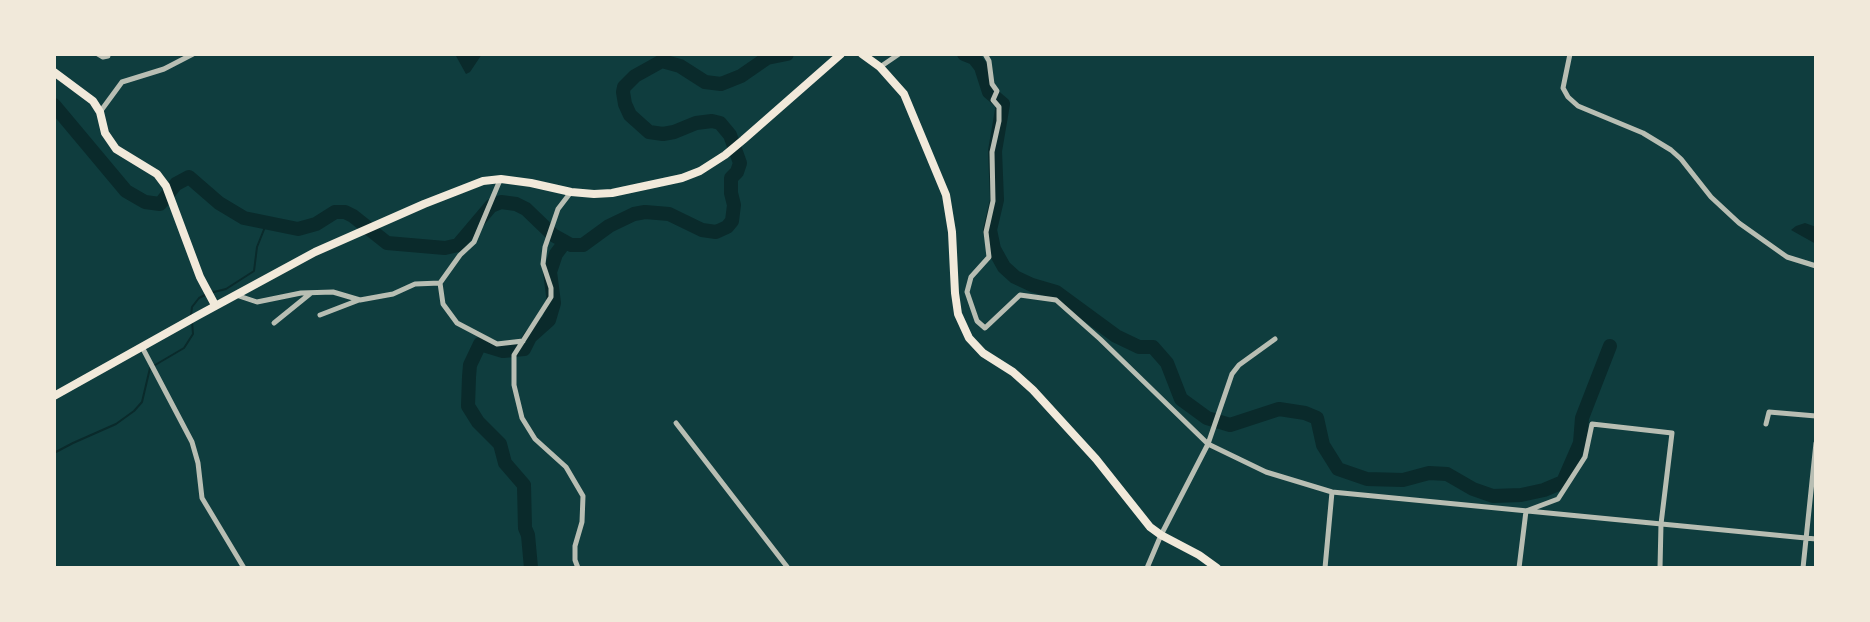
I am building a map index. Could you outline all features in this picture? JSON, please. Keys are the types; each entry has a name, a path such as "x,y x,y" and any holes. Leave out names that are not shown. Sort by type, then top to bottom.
{"main road":[{"path":"54,396 315,252 483,181 501,179 571,192 612,193 682,178 700,171 725,155 841,54"},
{"path":"862,54 880,67 904,94 946,195 958,314 969,338 983,353 1013,372 1033,390 1096,459 1150,527 1217,568"},
{"path":"54,72 88,96 100,112 105,133 116,149 157,174 169,194 215,305"}],"street":[{"path":"98,54 103,57 108,54"},
{"path":"100,112 122,82 164,69 193,54"},
{"path":"880,67 899,54"},
{"path":"985,54 992,84 997,91 993,100 999,107 992,152 993,201 986,232 989,257 971,277 967,292 977,321 985,328 1020,295 1056,300 1208,444 1266,472 1332,492 1816,539"},
{"path":"1570,54 1563,88 1578,106 1643,133 1671,150 1711,197 1739,223 1787,257 1816,266"},
{"path":"501,179 474,242 460,255 440,283 443,304 457,323 497,344 523,341"},
{"path":"571,192 558,209 545,247 543,264 551,297 514,355 514,385 522,418 535,439 566,467 583,496 582,522 575,546 578,568"},
{"path":"320,315 360,300 393,294 415,284 440,283"},
{"path":"274,323 312,292"},
{"path":"235,295 257,302 301,293 333,292 360,300"},
{"path":"1147,568 1208,444 1232,374 1239,365 1275,339"},
{"path":"142,347 192,442 202,498 244,568"},
{"path":"1766,424 1769,412 1816,416"},
{"path":"676,423 788,568"},
{"path":"1526,511 1558,499 1585,457 1592,424 1672,433 1661,524 1660,568"},
{"path":"1803,568 1816,443"},
{"path":"1325,568 1332,492"},
{"path":"1519,568 1526,511"}],"water":[{"path":"453,54 482,54 466,74"},
{"path":"1805,223 1816,227 1816,244 1791,230"}],"waterway":[{"path":"54,105 126,191 145,202 160,204 176,184 189,177 219,203 244,218 298,229 316,224 335,212 345,212 387,243 445,248 458,245 491,206 501,202 526,209 553,235 571,245 583,245 609,226 645,212 669,214 702,230 716,232 732,221 731,178 740,163 730,135 720,123 712,121 663,134 649,132 630,115 625,104 624,87 635,76 662,61 680,66 705,82 721,84 741,76 767,58 787,54"},
{"path":"964,54 974,58 981,67 989,92 1003,104 995,151 997,200 990,230 994,249 1004,267 1015,277 1056,292 1116,336 1139,347 1153,347 1167,363 1181,399 1207,418 1230,425 1279,409 1305,413 1317,418 1323,445 1338,469 1367,479 1403,480 1429,473 1447,474 1493,496 1521,495 1563,482 1580,443 1582,418 1610,346"},
{"path":"210,293 226,289 254,271 257,247 267,222"},
{"path":"531,568 525,528 524,485 505,463 500,444 478,422 468,406 470,365 480,344 503,351 524,349 530,337 549,320 554,303 550,272 556,254 565,242"},
{"path":"191,315 192,307 205,295"},
{"path":"54,453 116,424 134,411 142,402 150,368 184,348 193,334 192,321"}]}
